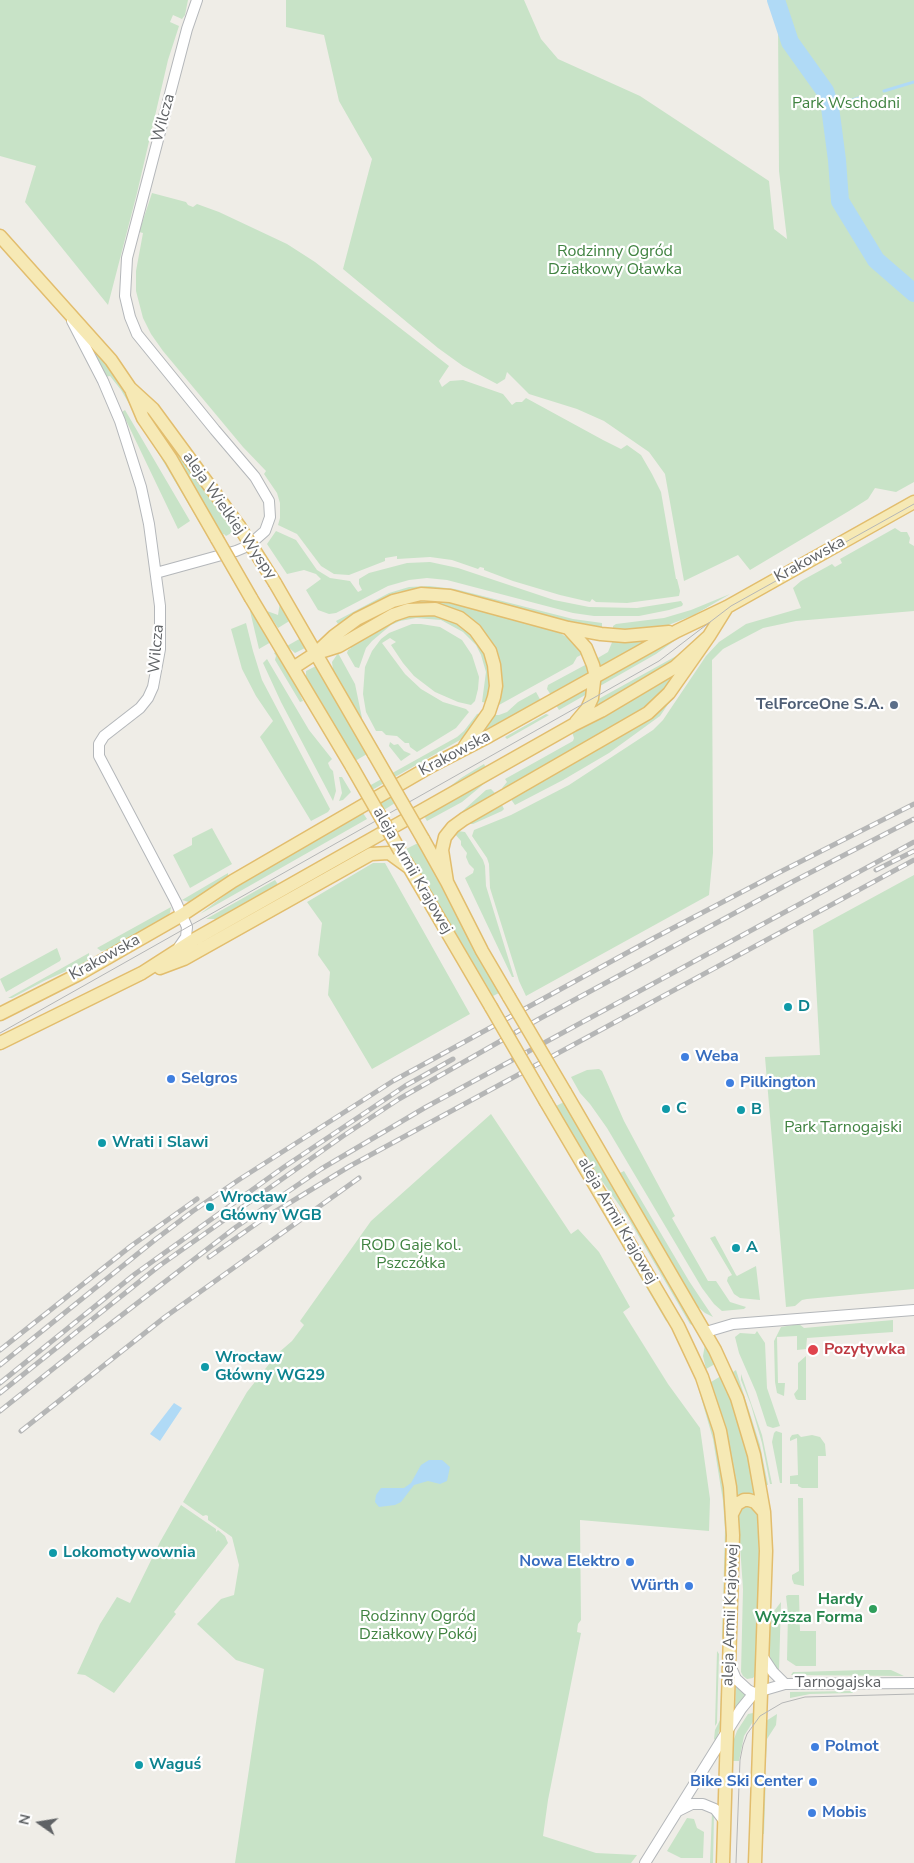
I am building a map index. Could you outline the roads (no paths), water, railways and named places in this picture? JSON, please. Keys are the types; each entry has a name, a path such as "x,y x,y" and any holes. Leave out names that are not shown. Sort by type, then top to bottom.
{"main road":[{"name":"aleja Wielkiej Wyspy","path":"0,236 111,360 130,388 143,418 171,459 293,668"},
{"name":"aleja Wielkiej Wyspy","path":"130,388 153,410 238,526 275,583 316,653"},
{"name":"Krakowska","path":"0,1014 79,974 182,915 233,881 431,766 677,631 727,607 914,502"},
{"path":"293,668 316,653 334,636 357,619 393,600 421,594 450,596 568,628 619,636 677,631"},
{"path":"447,882 442,850 445,837 453,827 635,722 655,707 669,693 727,607"},
{"path":"316,653 339,646 393,615 408,610 435,609 460,618 475,630 490,651 494,665 496,686 489,712 462,750"},
{"path":"568,628 586,648 593,665 595,677 592,698 574,725"},
{"name":"Krakowska","path":"0,1043 142,973 201,936 601,711 675,667 709,636"},
{"name":"aleja Armii Krajowej","path":"316,653 447,882 482,951 706,1332 726,1372 746,1425 754,1455 764,1512 766,1551 763,1657 758,1692 755,1863"},
{"name":"aleja Armii Krajowej","path":"293,668 352,767 397,853 410,869 686,1343 711,1401 727,1463 732,1514 730,1665 723,1863"},
{"path":"142,973 169,966 371,854 382,852 397,853"},
{"path":"686,1343 706,1332"},
{"path":"732,1514 737,1504 744,1500 755,1502 764,1512"}],"street":[{"name":"Wilcza","path":"156,573 248,546 264,531 270,517 269,501 255,477 137,334 130,317 125,296 127,258 132,236 187,28 197,0"},
{"name":"Wilcza","path":"67,310 103,381 120,421 141,487 149,524 161,628 160,649 153,687 148,698 140,708 104,736 100,742 98,752 102,764 187,927 187,935 171,955"},
{"path":"706,1332 733,1324 914,1310"},
{"path":"763,1657 785,1684"},
{"path":"730,1665 736,1679 748,1690 758,1692"},
{"name":"Tarnogajska","path":"758,1692 785,1684 914,1683"},
{"path":"645,1863 728,1733 741,1709 758,1692"},
{"path":"677,1812 692,1804 700,1803 714,1808 725,1822"}],"water":[{"path":"174,1403 182,1408 160,1441 150,1434"},
{"path":"429,1460 442,1460 450,1467 447,1481 440,1484 428,1481 414,1485 401,1502 395,1505 379,1507 375,1502 376,1495 381,1488 404,1488 411,1483 421,1465"}],"waterway":[{"path":"776,0 790,42 825,91 830,107 840,201 876,260 914,293"},
{"path":"884,91 914,82"},
{"path":"830,107 862,97"}],"tram line":[{"path":"0,1033 659,661 731,606 914,504"},
{"path":"736,1863 740,1760 747,1734 760,1716 782,1703 805,1697 914,1694"}],"railway":[{"path":"0,1365 193,1211 393,1081 654,938 914,804"},
{"path":"0,1393 159,1266 343,1136 399,1099 539,1019 792,882 914,819"},
{"path":"0,1411 236,1227 321,1169 426,1107 914,842"},
{"path":"876,870 914,851"},
{"path":"209,1257 263,1219 350,1166 914,860"},
{"path":"0,1383 135,1274 284,1167 405,1086 453,1059"},
{"path":"21,1431 165,1317 359,1178"},
{"path":"0,1350 131,1246 197,1199"}],"place":[{"name":"TelForceOne S.A.","path":"894,705"},
{"name":"D","path":"788,1007"},
{"name":"Weba","path":"685,1057"},
{"name":"Selgros","path":"171,1079"},
{"name":"Pilkington","path":"730,1083"},
{"name":"C","path":"666,1109"},
{"name":"B","path":"741,1110"},
{"name":"Wrati i Slawi","path":"102,1143"},
{"name":"Wrocław Główny WGB","path":"210,1207"},
{"name":"A","path":"736,1248"},
{"name":"Pozytywka","path":"813,1350"},
{"name":"Wrocław Główny WG29","path":"205,1367"},
{"name":"Lokomotywownia","path":"53,1553"},
{"name":"Nowa Elektro","path":"630,1562"},
{"name":"Würth","path":"689,1586"},
{"name":"Hardy Wyższa Forma","path":"873,1609"},
{"name":"Polmot","path":"815,1747"},
{"name":"Waguś","path":"139,1765"},
{"name":"Bike Ski Center","path":"813,1782"},
{"name":"Mobis","path":"812,1813"}],"park label":[{"name":"Park Wschodni","path":"846,104"},
{"name":"Rodzinny Ogród Działkowy Oławka","path":"615,261"},
{"name":"Park Tarnogajski","path":"843,1128"},
{"name":"ROD Gaje kol. Pszczółka","path":"411,1255"},
{"name":"Rodzinny Ogród Działkowy Pokój","path":"418,1626"}]}
